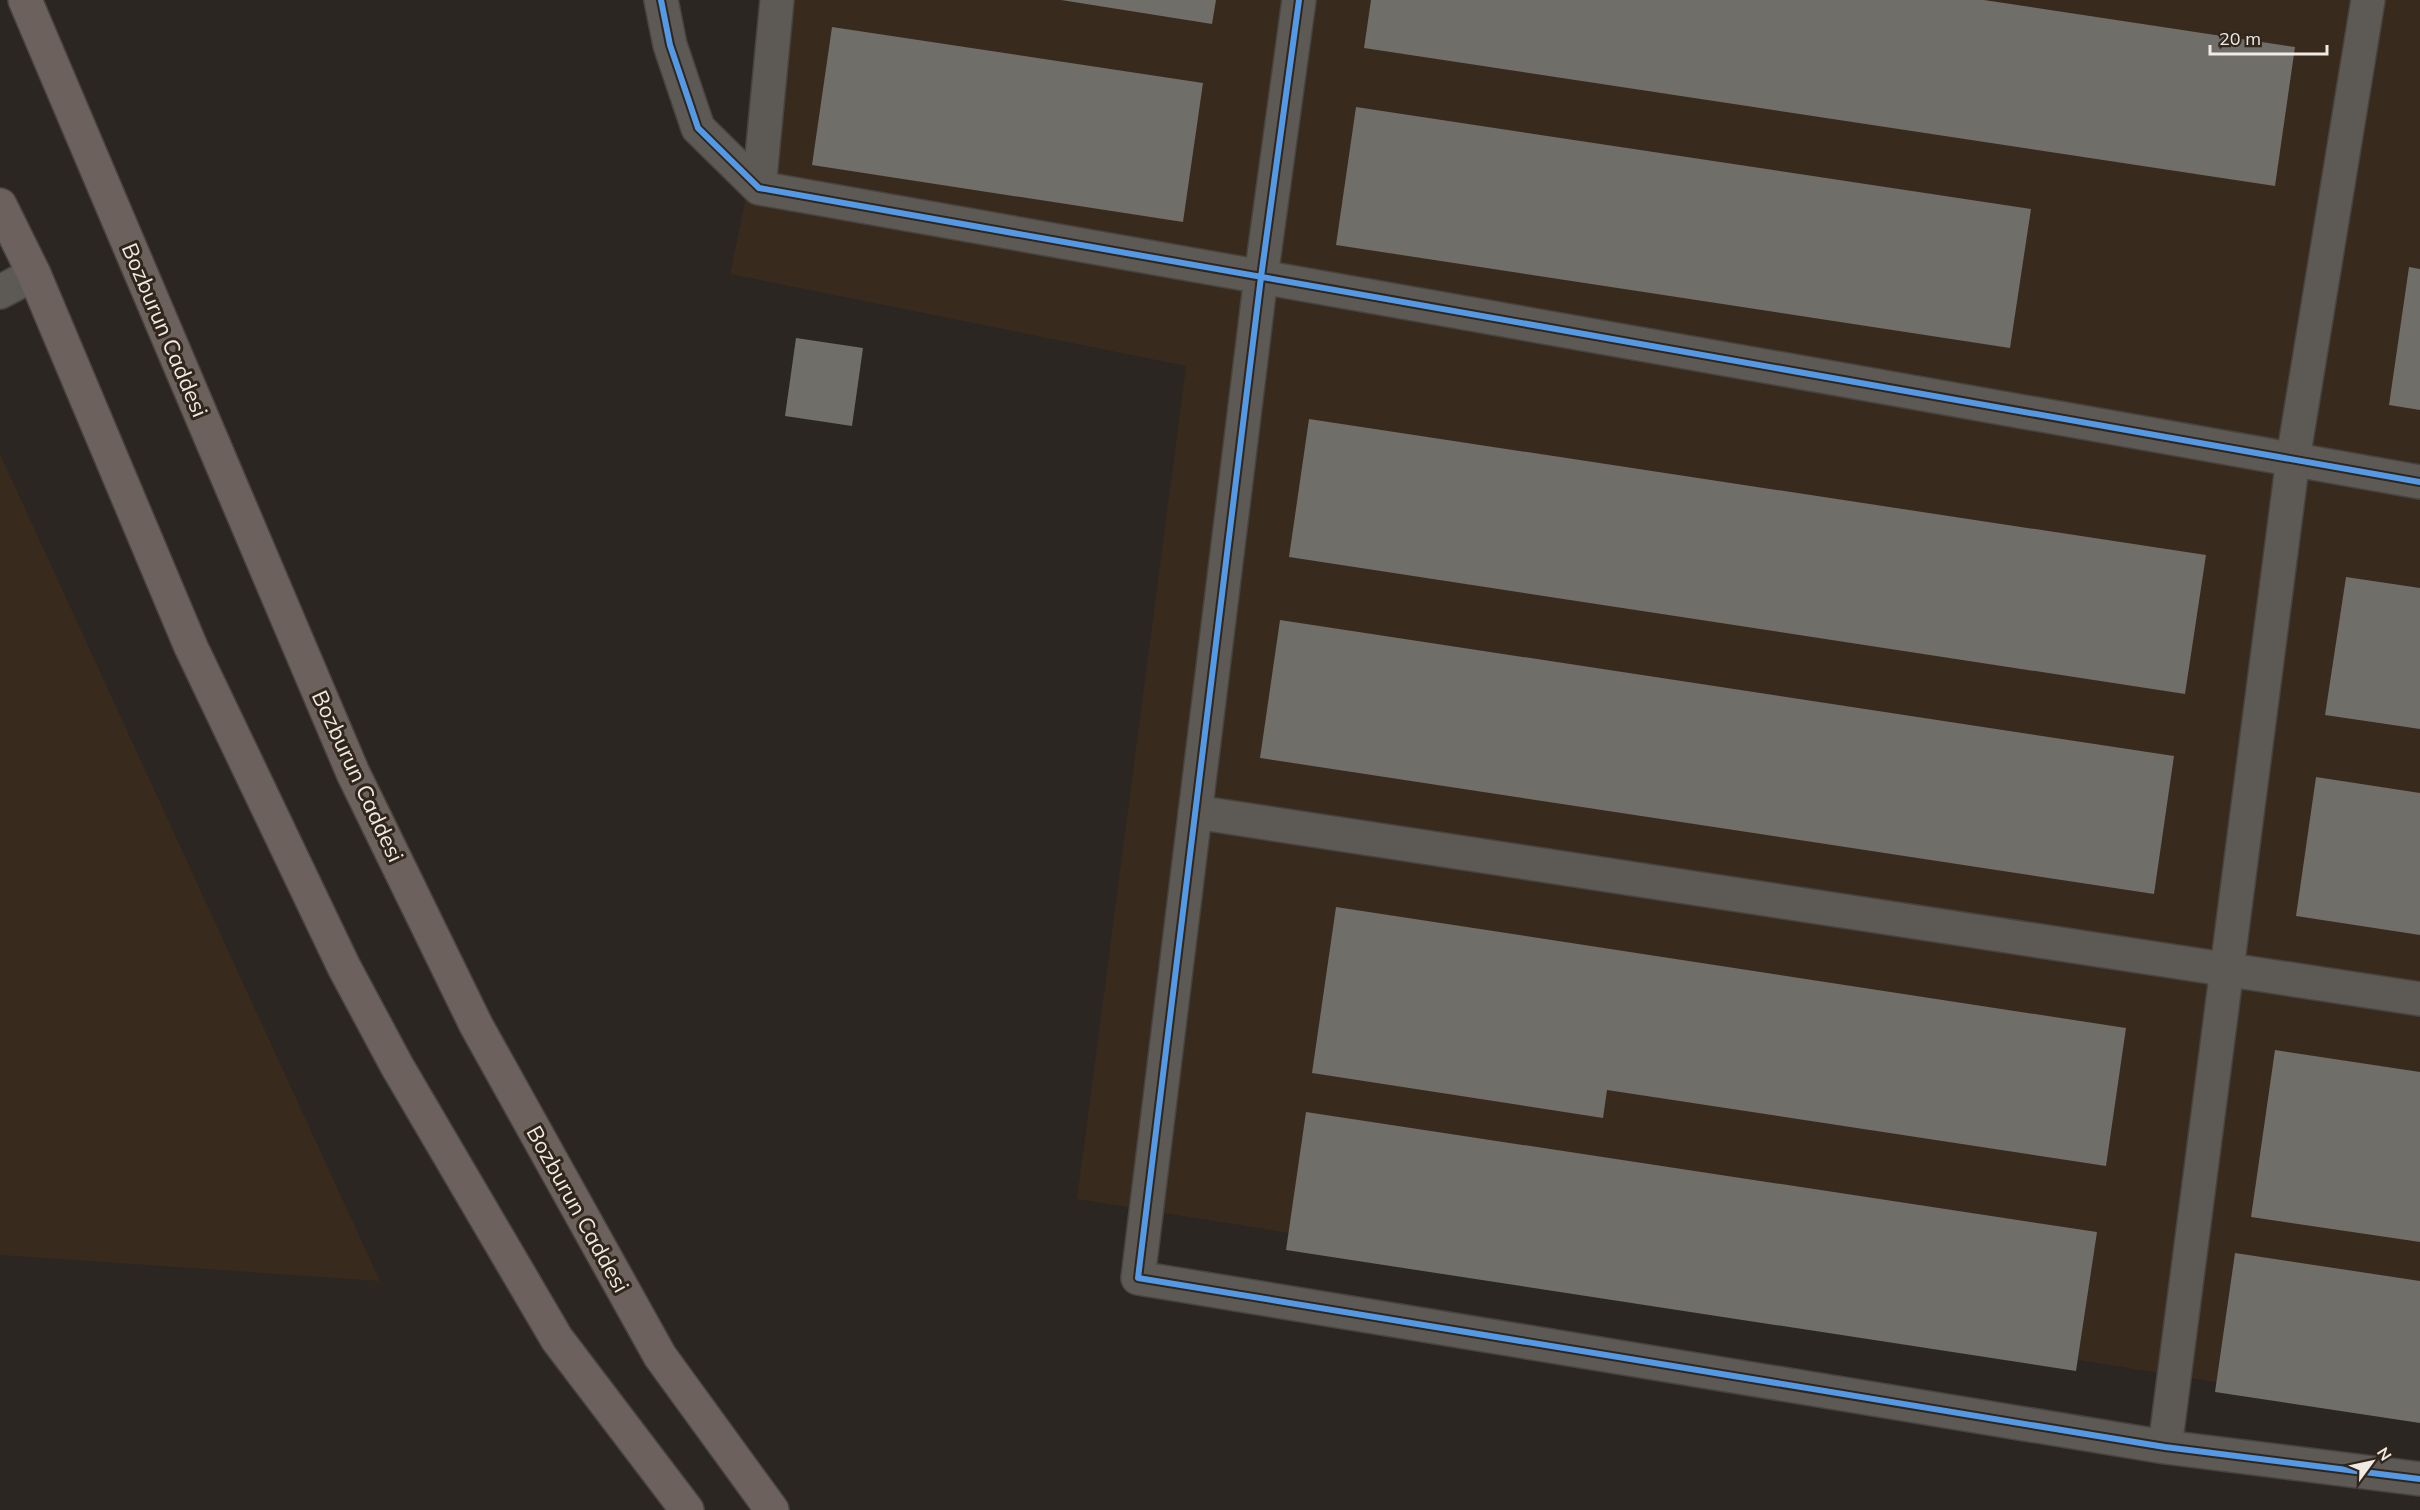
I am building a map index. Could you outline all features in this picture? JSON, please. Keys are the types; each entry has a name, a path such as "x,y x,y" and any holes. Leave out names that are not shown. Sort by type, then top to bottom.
{"main road":[{"name":"Bozburun Caddesi","path":"25,0 353,773 476,1025 660,1356 772,1510"},
{"path":"0,205 34,274 191,647 344,968 397,1066 557,1339 687,1510"}],"street":[{"path":"661,0 670,45 698,128 759,188 2420,482"},
{"path":"759,188 777,0"},
{"path":"1299,0 1261,277 1138,1278 2165,1447 2420,1479"},
{"path":"2165,1447 2293,459 2368,0"},
{"path":"0,292 34,274"},
{"path":"1195,812 2420,999"}],"shaded area":[{"path":"787,0 2420,0 2420,1415 1077,1199 1186,366 730,274"},
{"path":"0,454 380,1281 0,1255"}],"building":[{"path":"1061,0 1216,0 1212,24"},
{"path":"1371,0 1984,0 2295,47 2275,186 1364,48"},
{"path":"832,27 1203,83 1183,222 812,165"},
{"path":"1356,107 2031,209 2010,348 1336,245"},
{"path":"2409,267 2420,269 2420,410 2389,405"},
{"path":"796,338 863,348 852,426 785,416"},
{"path":"1309,419 2206,555 2185,694 1289,557"},
{"path":"2346,577 2420,588 2420,729 2325,715"},
{"path":"1280,620 2174,756 2154,894 1260,758"},
{"path":"2316,777 2420,793 2420,935 2296,916"},
{"path":"1336,907 2126,1028 2106,1166 1607,1090 1603,1118 1312,1073"},
{"path":"2275,1050 2420,1072 2420,1242 2251,1217"},
{"path":"1306,1112 2097,1232 2076,1371 1286,1250"},
{"path":"2235,1253 2420,1281 2420,1423 2215,1392"}],"cycle path":[{"path":"661,0 670,45 698,128 759,188 2420,482"},
{"path":"1299,0 1261,277 1138,1278 2165,1447 2420,1479"}]}
